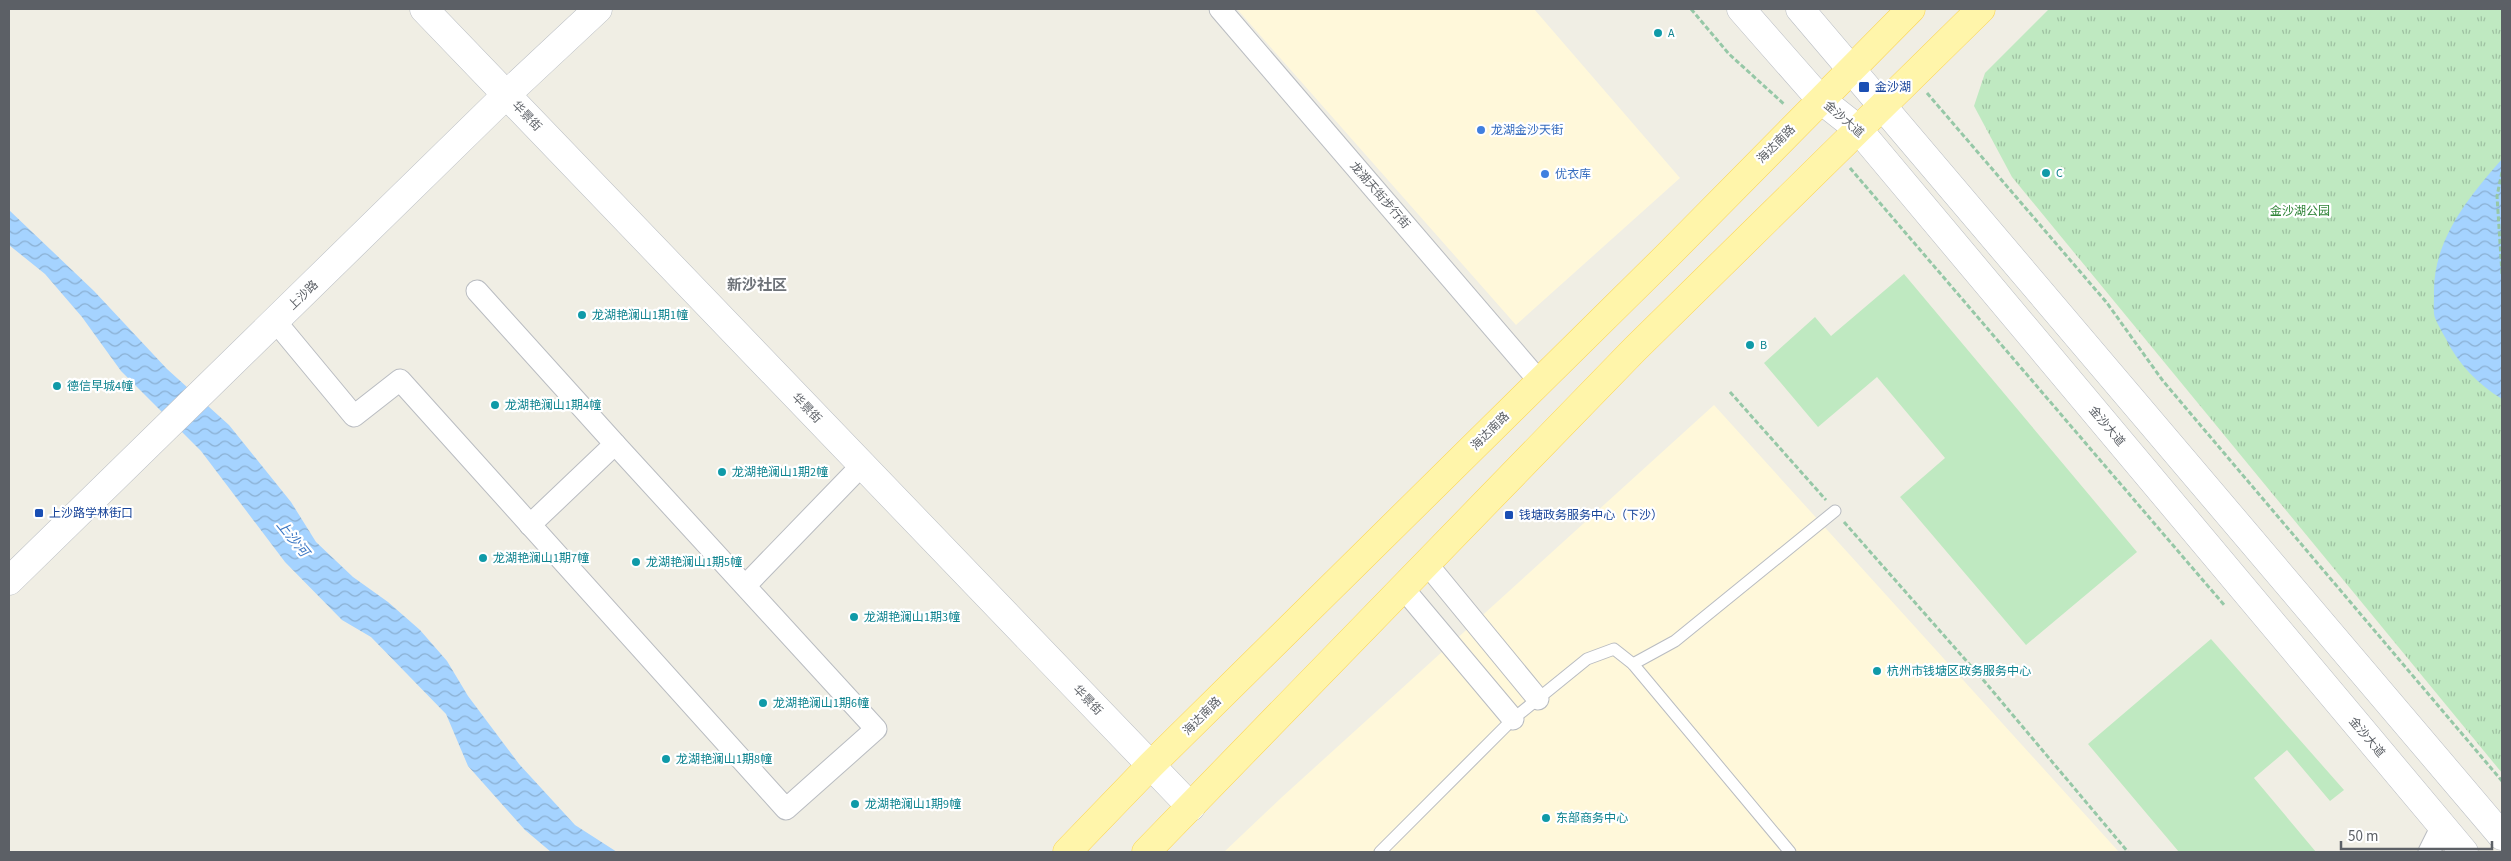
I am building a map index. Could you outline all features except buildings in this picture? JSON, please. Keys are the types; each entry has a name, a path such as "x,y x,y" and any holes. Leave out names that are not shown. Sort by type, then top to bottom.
{"main road":[{"name":"海达南路","path":"1067,852 1152,765 1540,382 1911,9"},
{"path":"1146,852 1635,349 1981,9"}],"street":[{"name":"华景街","path":"424,9 1191,807"},
{"name":"上沙路","path":"200,385 276,322 501,89 573,9"},
{"name":"上沙路","path":"9,581 158,425 501,89 598,9"},
{"name":"龙湖天街步行街","path":"1220,9 1540,382"},
{"name":"金沙大道","path":"1742,9 1820,99 1858,129 2464,852"},
{"path":"1800,9 2502,836"},
{"path":"276,322 354,416 400,380 786,809 876,729 477,292"},
{"name":"上沙路","path":"9,554 158,425"},
{"path":"530,525 615,444"},
{"path":"746,585 862,465"},
{"path":"1426,564 1538,700"},
{"path":"1403,588 1513,719"},
{"path":"2429,852 2442,826"}],"lane":[{"path":"1632,664 1675,641 1836,511"},
{"path":"1380,852 1513,719 1587,659 1614,649 1632,664 1790,852"}],"path":[{"path":"1691,9 1729,54 1801,119"},
{"path":"1912,76 2107,303 2163,381 2502,781"},
{"path":"1836,152 2231,614"},
{"path":"2502,172 2497,196 2502,274"},
{"path":"1730,392 1992,690 2128,852"}],"shaded area":[{"name":"龙湖金沙天街","path":"1237,9 1534,9 1680,178 1516,325"},
{"path":"1714,405 2119,852 1224,852 1281,798"}],"green space":[{"name":"金沙湖公园","path":"2049,9 2502,9 2502,773 2012,177 1974,106 1985,73"},
{"path":"1904,274 2137,552 2026,645 1900,497 1945,458 1877,377 1818,427 1764,363 1815,317 1831,336"},
{"path":"2211,639 2344,790 2330,801 2287,750 2254,778 2316,852 2179,852 2088,744"}],"water":[{"path":"2502,159 2502,399 2477,380 2457,357 2436,321 2434,307 2435,276 2439,257 2446,239 2465,205"},
{"name":"上沙河","path":"9,210 94,291 167,369 229,425 291,502 316,542 353,577 388,602 420,630 447,661 468,696 519,764 575,825 617,852 551,852 525,830 468,766 446,714 371,637 342,620 285,562 201,451 121,371 82,317 45,274 9,245"}],"place":[{"name":"A","path":"1658,33"},
{"name":"金沙湖","path":"1864,87"},
{"name":"龙湖金沙天街","path":"1481,130"},
{"name":"C","path":"2046,173"},
{"name":"优衣库","path":"1545,174"},
{"name":"龙湖艳澜山1期1幢","path":"582,315"},
{"name":"B","path":"1750,345"},
{"name":"德信早城4幢","path":"57,386"},
{"name":"龙湖艳澜山1期4幢","path":"495,405"},
{"name":"龙湖艳澜山1期2幢","path":"722,472"},
{"name":"上沙路学林街口","path":"39,513"},
{"name":"钱塘政务服务中心（下沙）","path":"1509,515"},
{"name":"龙湖艳澜山1期7幢","path":"483,558"},
{"name":"龙湖艳澜山1期5幢","path":"636,562"},
{"name":"龙湖艳澜山1期3幢","path":"854,617"},
{"name":"杭州市钱塘区政务服务中心","path":"1877,671"},
{"name":"龙湖艳澜山1期6幢","path":"763,703"},
{"name":"龙湖艳澜山1期8幢","path":"666,759"},
{"name":"龙湖艳澜山1期9幢","path":"855,804"},
{"name":"东部商务中心","path":"1546,818"}],"district":[{"name":"新沙社区","path":"757,285"}]}
